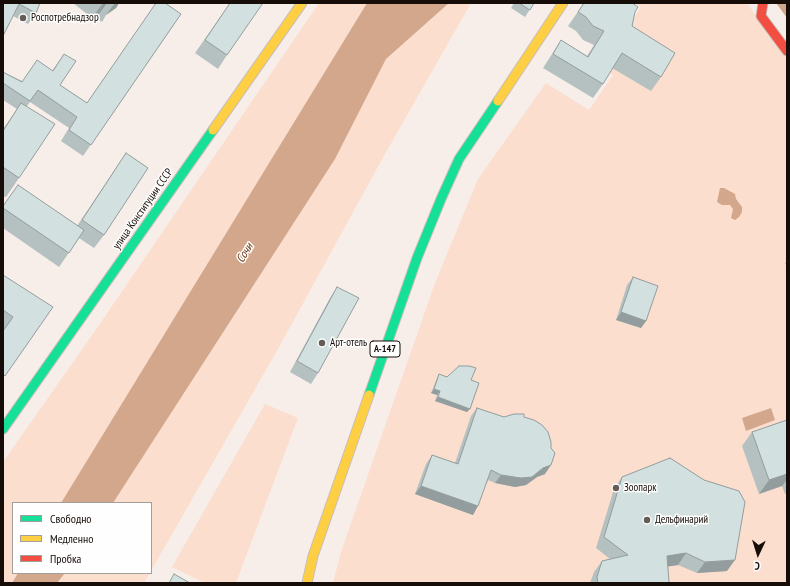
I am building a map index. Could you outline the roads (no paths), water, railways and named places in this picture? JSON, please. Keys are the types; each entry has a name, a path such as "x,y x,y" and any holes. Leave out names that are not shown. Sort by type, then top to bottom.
{"main road":[{"name":"улица Конституции СССР","path":"3,429 302,3"},
{"name":"А-147","path":"307,583 313,556 417,258 441,198 459,159 563,3"},
{"path":"764,3 761,16 787,51"}],"water":[{"name":"Сочи","path":"367,3 449,3 386,59 335,159 114,502 62,502"},
{"path":"776,3 787,3 787,18"},
{"path":"720,188 724,188 735,194 736,199 742,207 742,212 735,220 731,218 733,209 730,205 722,205 717,202"},
{"path":"771,408 775,420 746,431 742,418"},
{"path":"17,574 64,574 57,583 12,583"}],"place":[{"name":"Роспотребнадзор","path":"23,18"},
{"name":"Арт-отель","path":"322,343"},
{"name":"Зоопарк","path":"616,488"},
{"name":"Дельфинарий","path":"647,520"}]}
